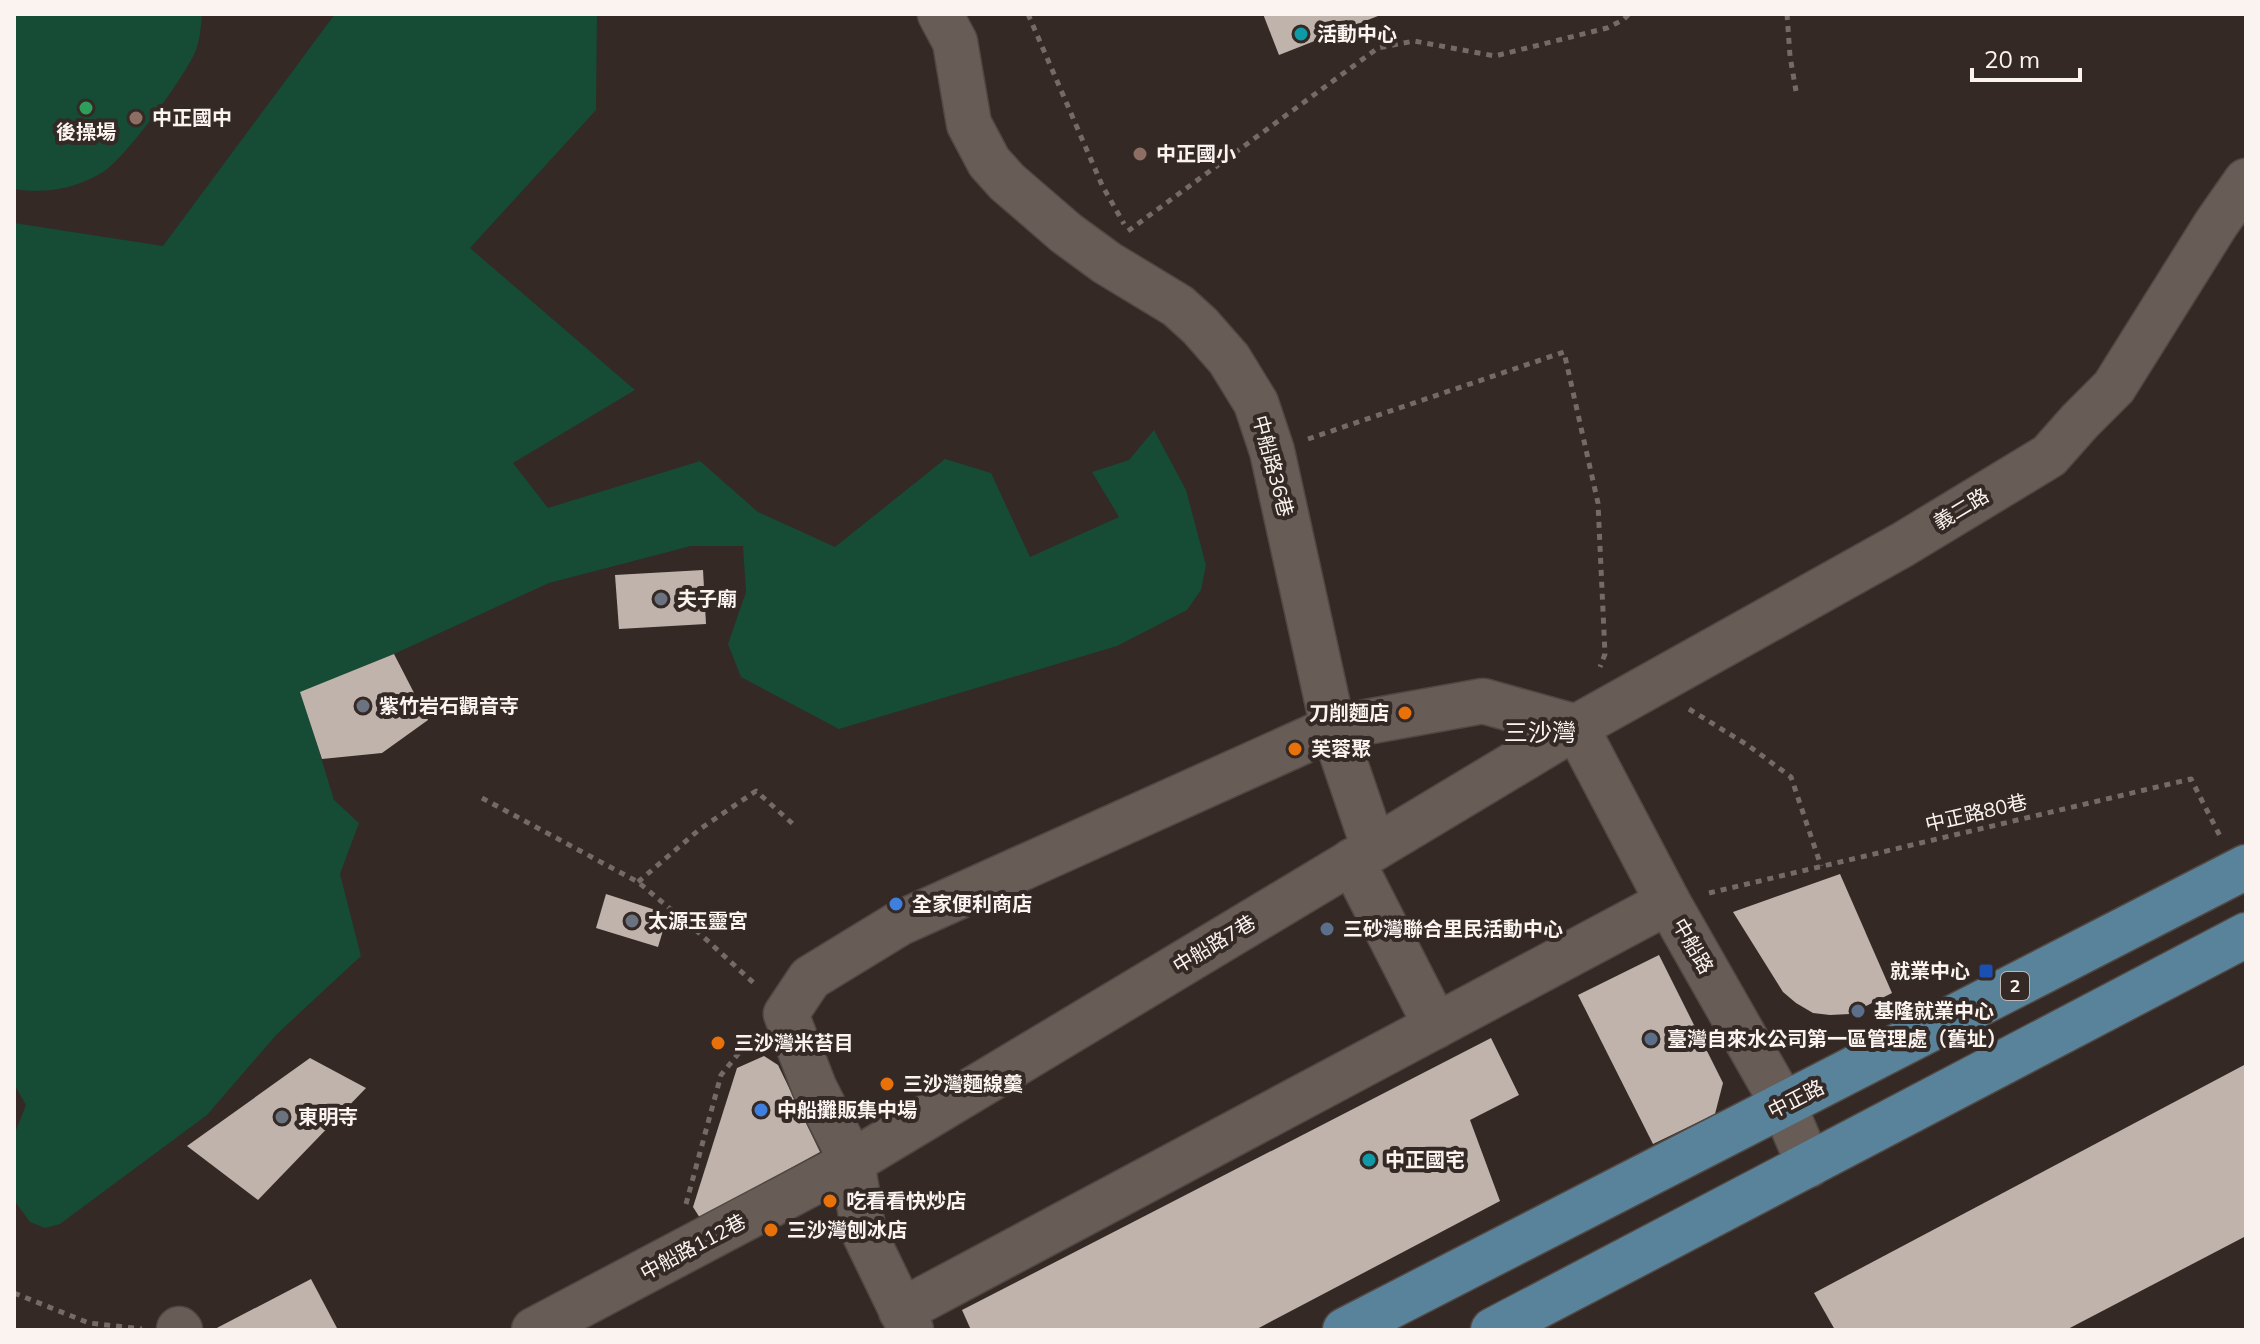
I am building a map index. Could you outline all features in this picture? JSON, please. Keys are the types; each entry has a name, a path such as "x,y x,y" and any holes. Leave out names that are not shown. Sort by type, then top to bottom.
{"main road":[{"name":"中正路","path":"1345,1330 2242,869"},
{"path":"1493,1330 2246,935"}],"street":[{"name":"中船路36巷","path":"940,14 955,42 969,124 989,162 1007,182 1066,233 1107,263 1178,306 1229,359 1256,403 1272,451 1363,855 1436,1026"},
{"name":"義二路","path":"1576,727 1902,545 2049,456 2114,387 2246,181"},
{"path":"1576,727 1483,701 1333,728 900,923 810,978 786,1014 814,1087 852,1162 864,1233 906,1320 1436,1026 1668,902"},
{"name":"中船路7巷","path":"852,1162 1576,727"},
{"name":"中船路","path":"1576,727 1668,902 1784,1106 1809,1165"},
{"name":"中船路112巷","path":"534,1330 852,1162"}],"path":[{"path":"1028,14 1102,185 1128,231"},
{"path":"1120,236 1378,48 1414,41 1495,56 1607,28 1629,14"},
{"path":"1787,14 1796,91"},
{"path":"1272,451 1564,352 1598,503 1605,654 1599,668"},
{"path":"1651,686 1749,746 1791,777 1821,866"},
{"name":"中正路80巷","path":"1668,902 2191,779 2242,869"},
{"path":"638,882 700,829 756,791 794,825"},
{"path":"482,798 638,882 698,932 786,1014 738,1054 721,1075 671,1259"},
{"path":"14,1293 89,1323 179,1330"}],"green space":[{"name":"後操場","path":"14,14 202,14 196,50 181,78 113,164 93,178 71,186 37,191 14,189"},
{"path":"335,14 597,14 596,110 470,248 635,390 513,463 548,508 700,461 758,512 835,547 945,459 991,473 1030,557 1119,517 1092,472 1129,460 1154,430 1186,490 1206,565 1201,590 1187,610 1117,646 839,729 741,677 728,644 746,592 743,546 691,546 549,583 394,654 301,692 334,800 359,823 340,874 361,956 277,1034 207,1115 60,1224 45,1228 30,1222 14,1200 14,1135 26,1105 14,1084 14,223 163,246"}],"building":[{"name":"活動中心","path":"1263,14 1383,14 1279,55"},
{"name":"夫子廟","path":"703,570 706,624 619,629 615,575"},
{"name":"紫竹岩石觀音寺","path":"394,654 428,720 382,753 322,759 300,692"},
{"path":"1840,874 1892,993 1850,1014 1813,1013 1783,992 1733,912"},
{"name":"太源玉靈宮","path":"606,894 668,914 658,947 596,928"},
{"name":"臺灣自來水公司第一區管理處（舊址）","path":"1659,955 1723,1083 1715,1114 1653,1144 1578,995"},
{"name":"中正國宅","path":"1491,1038 1519,1095 1470,1120 1500,1201 1255,1330 971,1330 962,1310"},
{"name":"中船攤販集中場","path":"764,1056 778,1065 820,1152 700,1218 693,1207 737,1068"},
{"name":"東明寺","path":"310,1058 366,1088 258,1200 187,1146"},
{"path":"2246,1064 2246,1236 2066,1330 1835,1330 1814,1293"},
{"path":"311,1279 338,1330 213,1330"}],"place":[{"name":"活動中心","path":"1301,34"},
{"name":"後操場","path":"86,108"},
{"name":"中正國中","path":"136,118"},
{"name":"中正國小","path":"1140,154"},
{"name":"夫子廟","path":"661,599"},
{"name":"紫竹岩石觀音寺","path":"363,706"},
{"name":"刀削麵店","path":"1405,713"},
{"name":"芙蓉聚","path":"1295,749"},
{"name":"全家便利商店","path":"896,904"},
{"name":"太源玉靈宮","path":"632,921"},
{"name":"三砂灣聯合里民活動中心","path":"1327,929"},
{"name":"就業中心","path":"1986,971"},
{"name":"基隆就業中心","path":"1858,1011"},
{"name":"臺灣自來水公司第一區管理處（舊址）","path":"1651,1039"},
{"name":"三沙灣米苔目","path":"718,1043"},
{"name":"三沙灣麵線羹","path":"887,1084"},
{"name":"中船攤販集中場","path":"761,1110"},
{"name":"東明寺","path":"282,1117"},
{"name":"中正國宅","path":"1369,1160"},
{"name":"吃看看快炒店","path":"830,1201"},
{"name":"三沙灣刨冰店","path":"771,1230"}],"district":[{"name":"三沙灣","path":"1540,733"}]}
